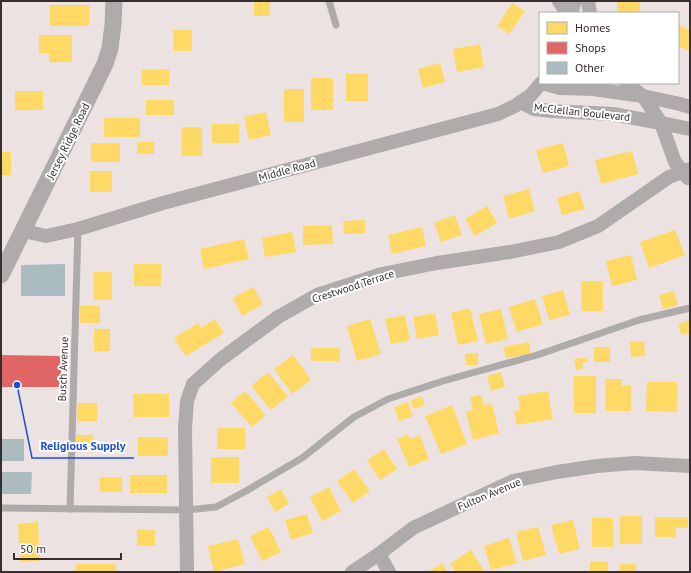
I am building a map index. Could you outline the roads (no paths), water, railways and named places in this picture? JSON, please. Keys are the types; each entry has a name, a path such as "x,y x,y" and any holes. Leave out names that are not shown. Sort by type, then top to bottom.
{"street":[{"name":"Jersey Ridge Road","path":"1,275 106,64 113,25 114,1"},
{"path":"559,1 566,12"},
{"path":"571,12 575,1"},
{"path":"588,1 590,12"},
{"name":"Middle Road","path":"24,231 46,236 78,229 163,203 498,114 521,102 531,95 541,84"},
{"name":"McClellan Boulevard","path":"546,84 560,88 593,89 643,96 690,107"},
{"name":"McClellan Boulevard","path":"627,84 643,96"},
{"path":"643,96 661,123 675,162 688,174"},
{"name":"McClellan Boulevard","path":"521,102 534,109 613,114 690,129"},
{"name":"Crestwood Terrace","path":"187,572 185,428 187,401 193,384 221,359 278,317 317,295 382,274 559,242 598,226 669,177 688,174"},
{"name":"Fulton Avenue","path":"352,572 413,528 513,481 597,466 634,463 690,466"},
{"path":"379,554 389,572"}],"lane":[{"path":"329,1 336,25"},
{"name":"Busch Avenue","path":"70,509 78,229"},
{"path":"1,508 186,510 216,507 302,458 354,417 388,399 443,381 537,355 639,320 690,308"}],"place":[{"name":"Religious Supply","path":"17,385"}]}
